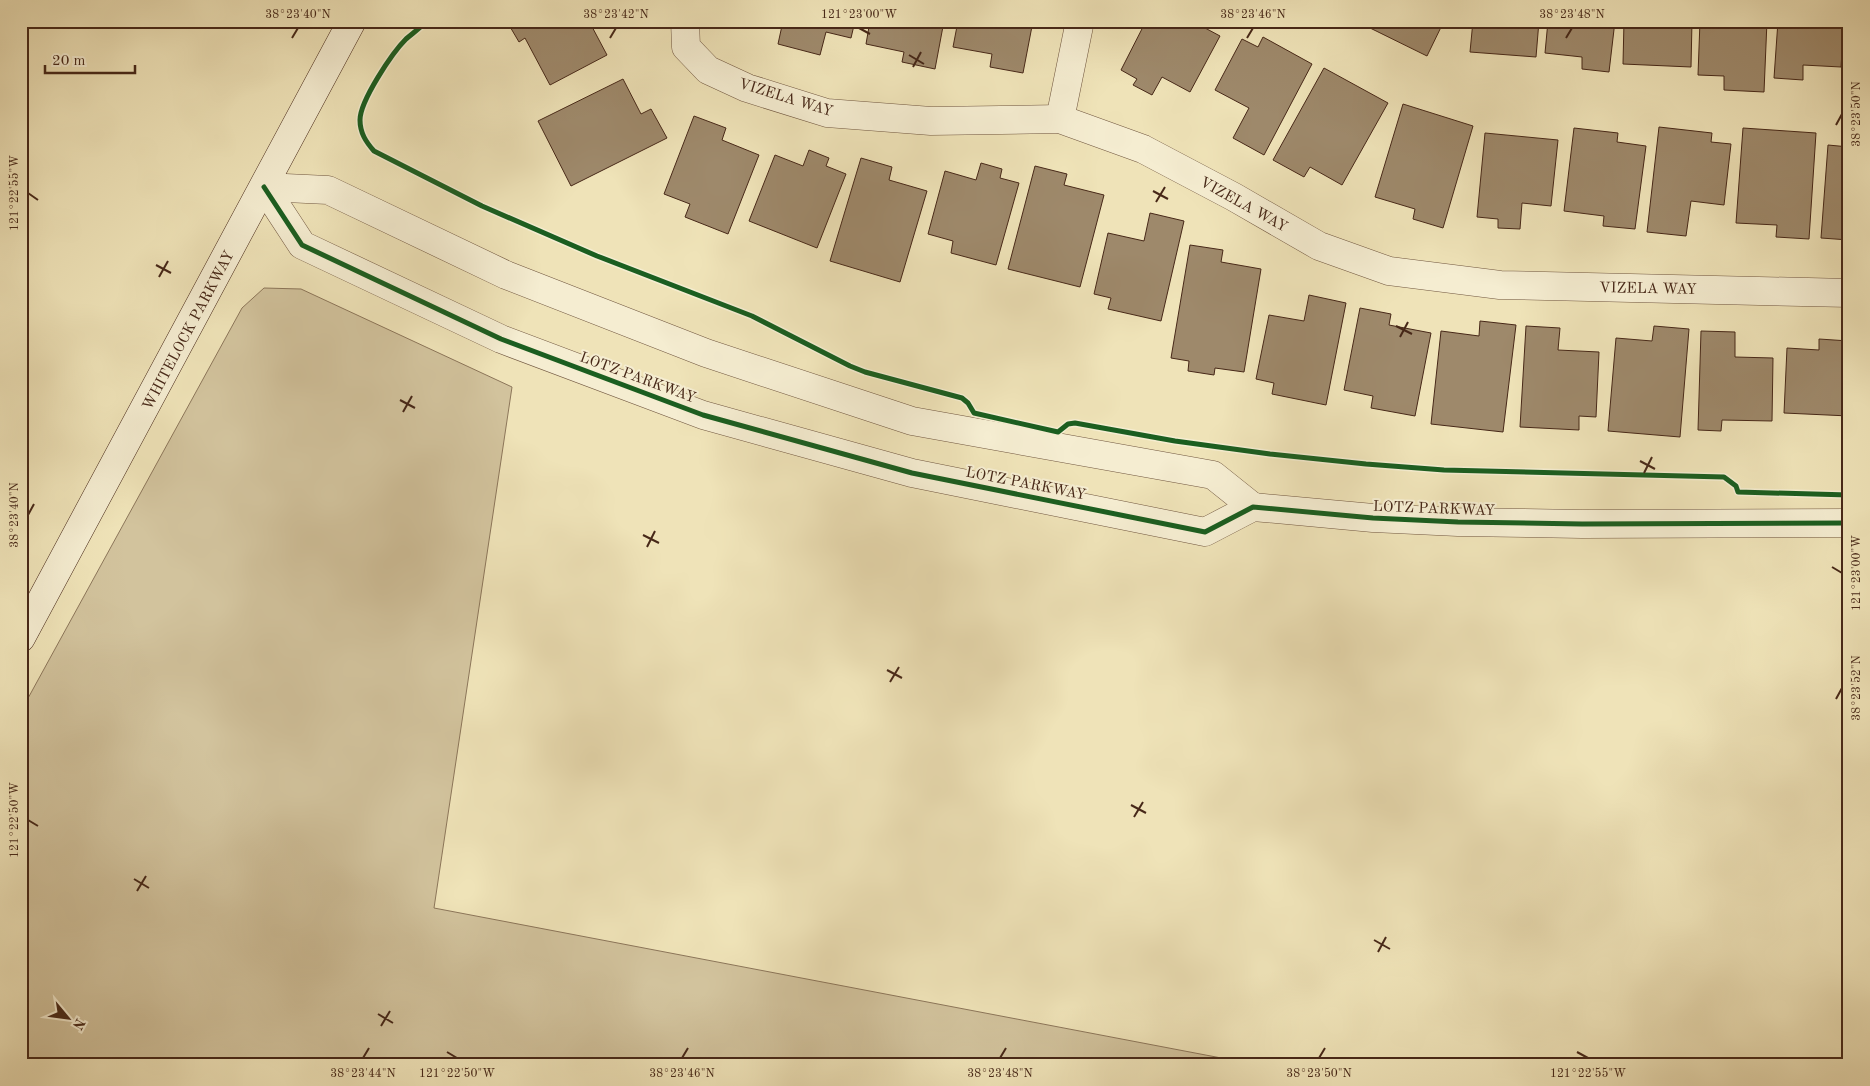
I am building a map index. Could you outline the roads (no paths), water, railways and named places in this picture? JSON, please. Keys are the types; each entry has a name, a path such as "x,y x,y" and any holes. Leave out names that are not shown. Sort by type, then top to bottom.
{"street":[{"name":"WHITELOCK PARKWAY","path":"21,638 352,21"},
{"name":"VIZELA WAY","path":"685,21 686,47 708,70 747,88 827,112 931,121 1060,119 1143,149 1234,197 1319,246 1389,271 1500,285 1849,293"},
{"path":"1060,119 1080,21"},
{"path":"264,187 328,190 515,278 706,353 912,421 1213,475 1253,507"},
{"name":"LOTZ PARKWAY","path":"264,187 302,245 500,340 703,415 912,473 1205,532 1253,507 1373,518 1458,522 1582,524 1849,523"}]}
